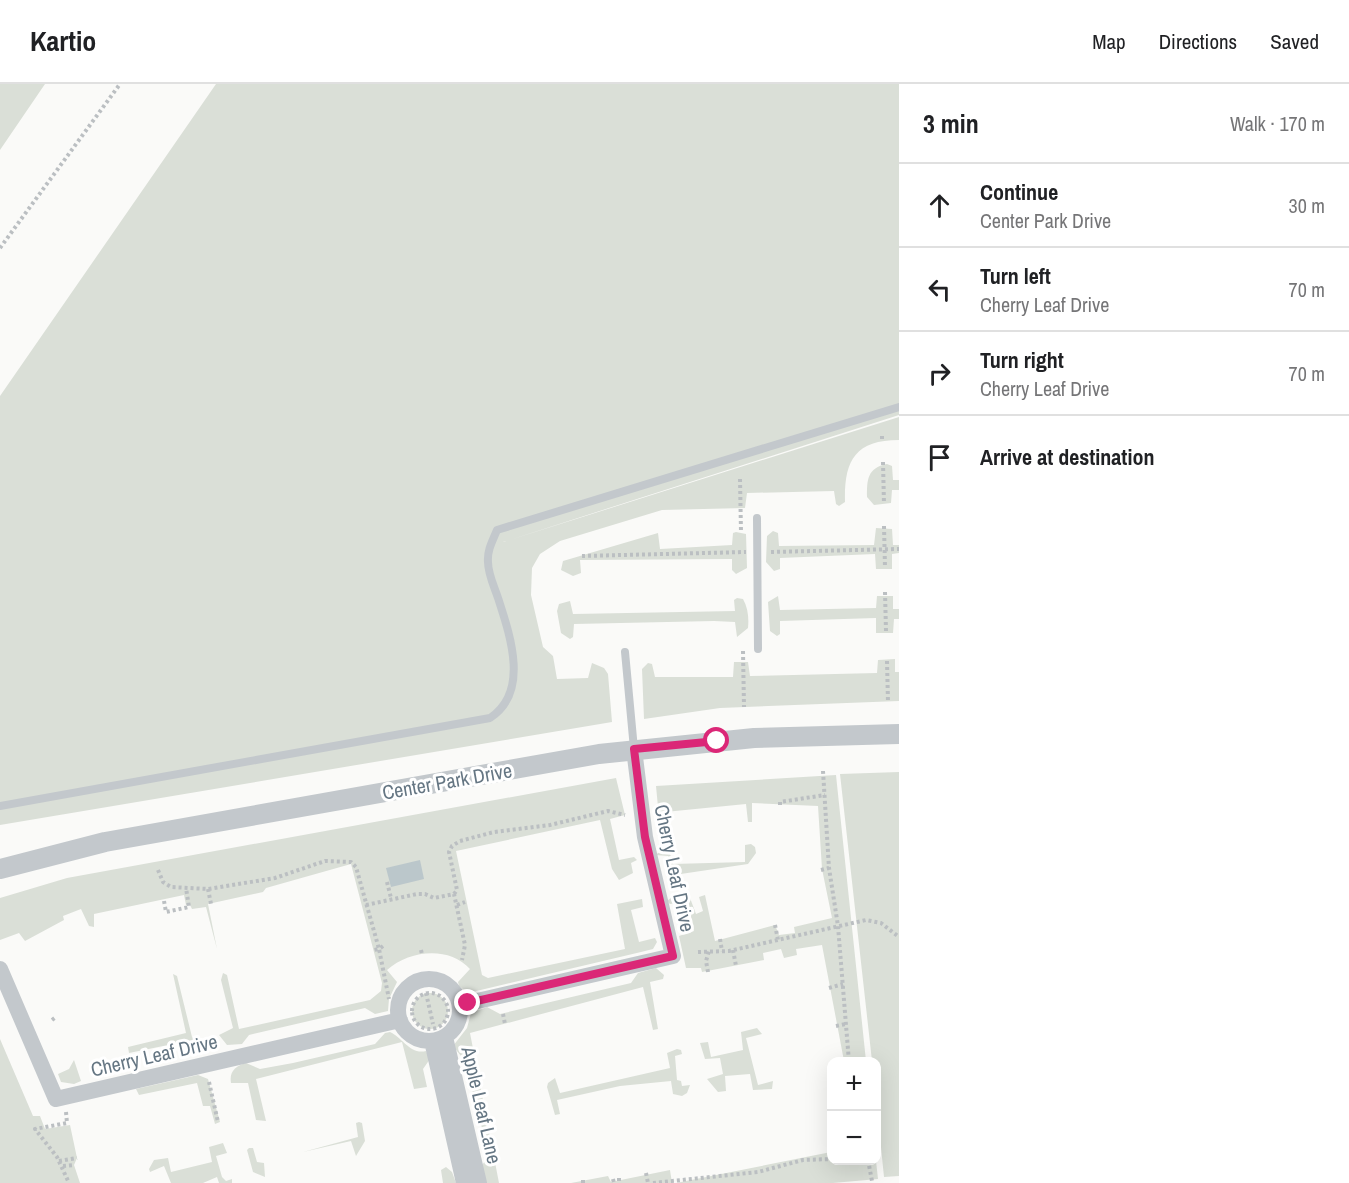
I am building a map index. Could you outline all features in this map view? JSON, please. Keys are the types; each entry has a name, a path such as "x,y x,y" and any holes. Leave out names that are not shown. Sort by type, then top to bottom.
{"street":[{"name":"Center Park Drive","path":"0,869 72,849 116,840 634,749 765,737 899,734"},
{"name":"Cherry Leaf Drive","path":"460,1005 673,956 645,837 634,749"},
{"name":"Cherry Leaf Drive","path":"0,969 56,1099 400,1020"},
{"path":"422,980 432,980 447,985 460,1005 456,1026 437,1036 410,1035 400,1020 398,1012 402,995 410,986 422,980"},
{"name":"Apple Leaf Lane","path":"437,1036 464,1183"},
{"name":"Apple Leaf Lane","path":"437,1036 478,1183"}],"lane":[{"path":"0,806 490,718 509,700 514,687 510,643 488,561 490,545 497,530 899,407"},
{"path":"757,518 758,649"},
{"path":"625,652 634,749"}],"path":[{"path":"0,248 120,84"},
{"path":"883,462 884,504"},
{"path":"884,526 885,567"},
{"path":"766,552 899,549"},
{"path":"582,556 747,552"},
{"path":"885,592 886,631"},
{"path":"887,661 888,702"},
{"path":"824,771 829,868 838,926 849,1057"},
{"path":"780,805 780,802 825,795"},
{"path":"462,960 465,945 454,894 457,890 451,872 449,852 452,846 460,841 494,832 550,825 609,811 626,815"},
{"path":"158,870 163,882 171,887 208,889 266,880 335,860 351,862 356,867 379,948 389,999"},
{"path":"821,870 829,868"},
{"path":"387,882 391,898"},
{"path":"164,901 166,912 189,907 186,888"},
{"path":"208,889 211,903"},
{"path":"366,905 391,898 425,894 434,898 454,894"},
{"path":"457,905 465,902"},
{"path":"698,952 733,950 860,920 875,921 899,937"},
{"path":"775,925 778,940"},
{"path":"720,939 722,951"},
{"path":"733,950 736,966"},
{"path":"708,972 706,961 709,951"},
{"path":"829,988 843,984"},
{"path":"426,993 439,995 447,1006 446,1019 437,1036 420,1027 412,1015 415,1000 426,993"},
{"path":"426,993 437,1036"},
{"path":"503,1014 505,1024"},
{"path":"836,1026 846,1024"},
{"path":"207,1078 218,1122"},
{"path":"65,1108 67,1123 35,1129 63,1166 69,1183"},
{"path":"653,1183 758,1172 812,1157 827,1159"},
{"path":"59,1161 77,1158"},
{"path":"774,1162 775,1168"},
{"path":"63,1166 74,1165"},
{"path":"869,1165 872,1181"},
{"path":"646,1173 648,1183"}],"shaded area":[{"path":"0,84 45,84 0,150"},
{"path":"216,84 899,84 899,415 503,542 899,417 899,440 871,444 855,456 847,475 845,502 839,506 836,504 834,491 747,493 745,508 662,510 560,541 540,554 532,568 531,595 543,647 553,656 557,679 588,678 592,663 604,668 608,674 612,722 0,825 0,396"},
{"path":"887,464 892,466 893,480 899,480 899,490 892,490 891,503 874,505 867,497 868,480 875,468"},
{"path":"876,528 892,529 893,545 899,545 899,553 892,554 892,569 876,569 875,554 780,558 780,569 774,571 766,562 767,536 773,531 778,533 779,546 874,545"},
{"path":"658,533 660,549 732,545 733,533 746,534 747,568 736,574 732,570 732,559 580,560 581,573 573,576 561,570 563,561"},
{"path":"778,596 780,610 876,608 877,596 893,596 893,609 899,609 899,619 894,619 893,633 876,633 876,618 780,621 780,634 777,636 770,631 768,602"},
{"path":"743,599 747,609 748,628 737,637 735,622 714,621 574,624 573,637 570,639 561,633 557,611 559,604 570,601 573,614 735,611 734,600"},
{"path":"895,659 895,672 899,672 899,701 720,708 644,719 642,669 648,663 652,664 655,677 733,677 734,662 748,662 750,676 877,673 878,660"},
{"path":"899,772 899,1176 884,1177 881,1147 881,1057 872,1057 840,774"},
{"path":"836,775 866,1057 843,1057 822,945 796,949 797,955 784,958 781,949 763,953 764,960 702,972 701,968 686,968 679,936 694,931 688,902 670,904 667,901 672,897 690,898 696,914 703,911 699,897 705,895 715,941 775,925 779,935 795,933 794,927 832,918 822,869 818,806 752,803 752,822 748,822 746,804 665,812 668,828 665,829 660,828 656,786"},
{"path":"616,778 625,815 610,819 619,860 634,857 637,860 631,863 633,873 619,880 612,869 600,820 456,851 482,975 488,978 625,949 617,904 642,899 643,907 631,910 639,942 655,938 657,942 653,949 468,993 459,986 458,982 470,969 461,962 441,954 418,955 396,963 387,970 397,982 389,999 388,1011 375,1014 365,1008 249,1035 242,1044 227,1045 219,1035 233,1028 221,980 223,973 227,975 239,1029 370,1000 381,991 382,983 351,864 266,888 263,892 208,904 217,949 206,907 192,909 190,905 186,905 184,895 94,914 94,927 89,926 81,909 63,916 64,920 25,941 19,933 0,940 0,898 67,878"},
{"path":"751,844 755,847 756,853 748,864 674,875 668,856 655,855 668,847 673,864 745,862 745,845"},
{"path":"420,860 424,879 391,887 386,868"},
{"path":"656,968 664,975 663,979 650,982 658,1029 653,1030 643,987 470,1033 499,1183 484,1183 479,1169 489,1156 465,1061 453,1046 467,1028 471,1013 487,1007 500,1014 631,983 638,973"},
{"path":"173,974 177,976 192,1037 202,1048 186,1058 181,1054 178,1043 129,1053 128,1047 186,1033"},
{"path":"430,993 443,998 448,1011 443,1024 430,1029 417,1024 412,1011 417,998"},
{"path":"757,1028 762,1034 746,1038 758,1085 773,1081 772,1089 753,1090 750,1074 725,1076 726,1091 718,1092 707,1079 723,1074 720,1058 705,1059 700,1043 708,1042 711,1057 743,1050 741,1032"},
{"path":"390,1032 411,1048 420,1052 426,1051 430,1059 423,1069 427,1087 414,1089 402,1042 256,1079 266,1121 256,1120 248,1083 231,1083 234,1070 246,1063 260,1069 293,1063 375,1044 385,1033"},
{"path":"0,1039 33,1116 40,1116 45,1129 70,1125 77,1158 74,1165 80,1183 0,1183"},
{"path":"677,1049 681,1050 682,1054 675,1056 677,1080 681,1081 682,1086 690,1085 687,1093 682,1096 673,1094 671,1081 620,1086 557,1100 560,1114 555,1115 547,1087 548,1083 555,1078 560,1093 670,1068 667,1053"},
{"path":"74,1060 81,1081 74,1084 61,1082 58,1074 69,1069"},
{"path":"198,1075 208,1079 220,1122 215,1124 210,1106 203,1106 197,1083 139,1095 136,1089"},
{"path":"356,1123 362,1123 365,1141 356,1156 351,1141 303,1152 358,1137"},
{"path":"223,1143 227,1153 216,1156 222,1177 226,1181 232,1179 232,1183 219,1183 217,1177 203,1183 171,1183 164,1166 150,1172 149,1169 154,1160 168,1158 171,1172 212,1162 209,1147"},
{"path":"253,1148 257,1162 264,1163 265,1177 253,1172 247,1150"},
{"path":"827,1153 827,1165 876,1165 878,1179 833,1183 676,1183"},
{"path":"446,1167 452,1172 456,1183 443,1183 441,1170"},
{"path":"670,1170 672,1183 571,1183 608,1176 611,1182"}],"route":[{"path":"468,1003 673,956 645,837 634,749 717,741"}]}
